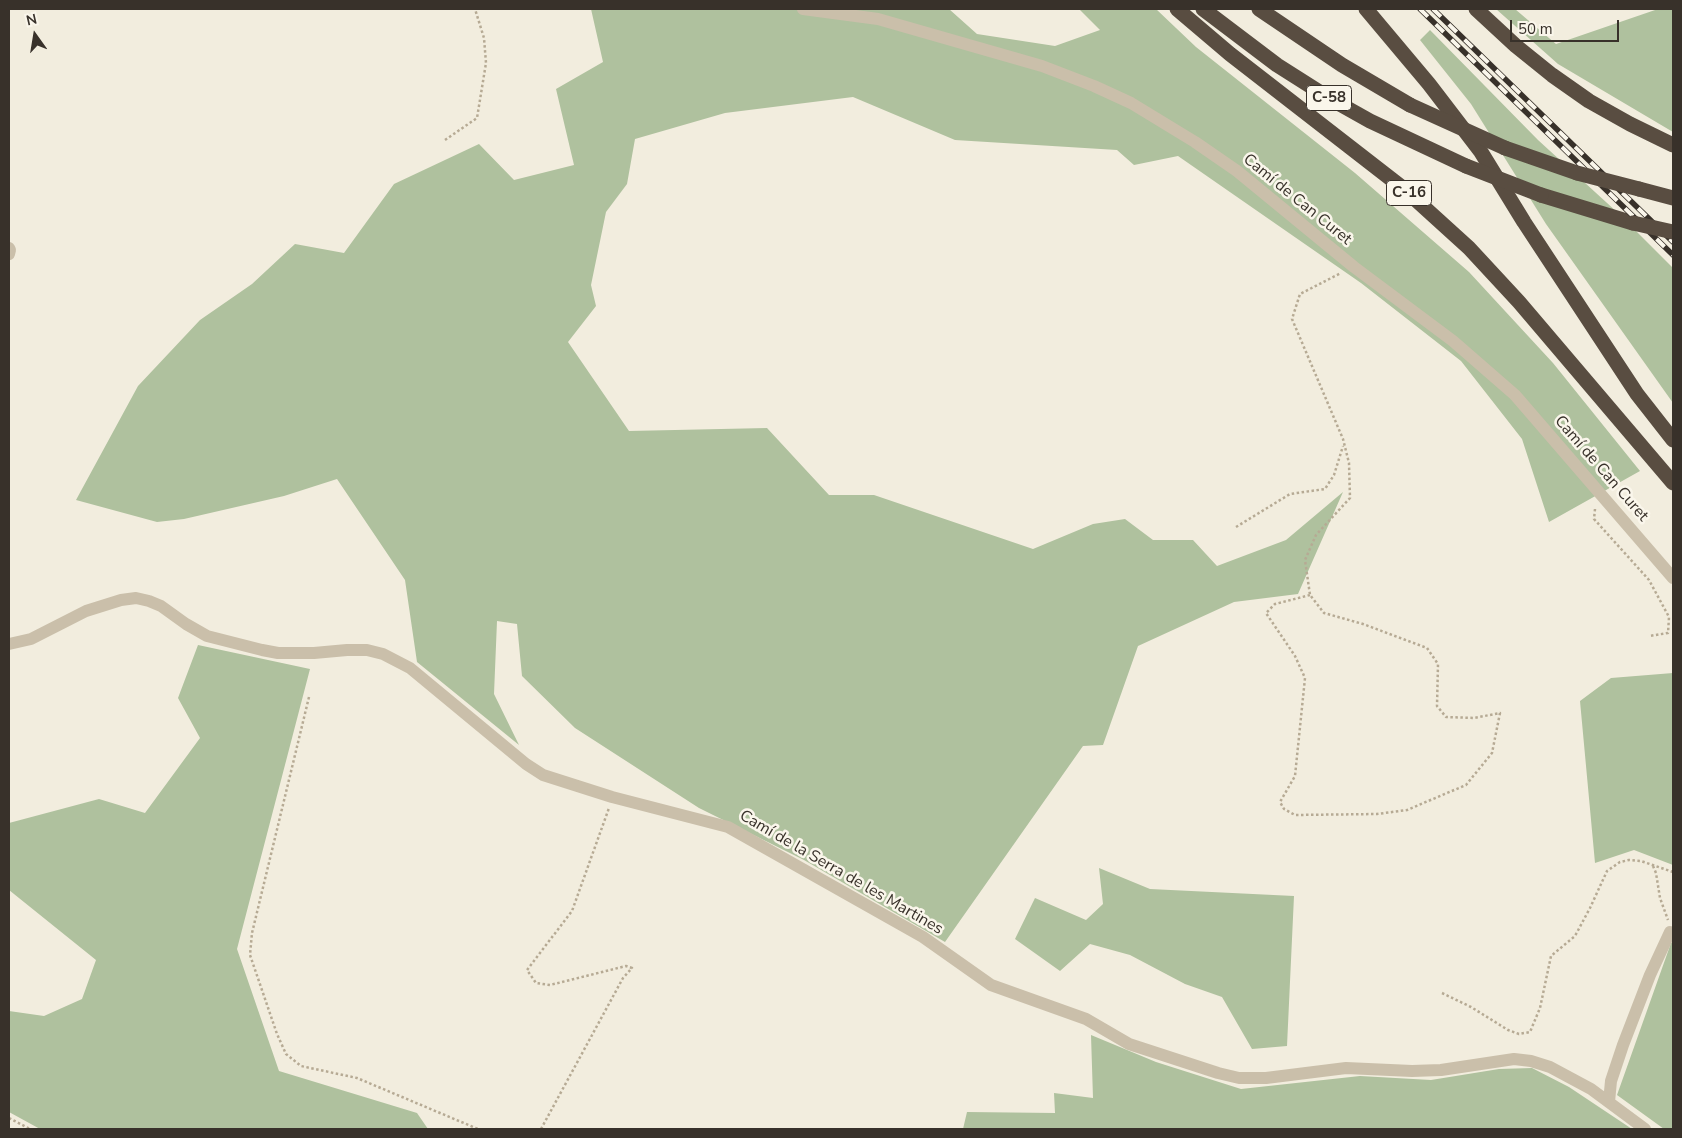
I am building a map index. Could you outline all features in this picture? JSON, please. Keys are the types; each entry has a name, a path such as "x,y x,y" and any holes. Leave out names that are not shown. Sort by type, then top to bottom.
{"highway":[{"name":"C-16","path":"1177,9 1266,83 1404,188 1469,248 1532,316 1673,482"},
{"name":"C-58","path":"1203,9 1277,66 1370,122 1466,166 1541,194 1632,223 1673,232"},
{"name":"C-58","path":"1259,9 1342,65 1410,105 1505,148 1577,173 1673,198"},
{"path":"1361,9 1379,25"},
{"path":"1366,9 1429,84 1481,152 1524,222 1637,394 1673,440"},
{"path":"1476,9 1516,46 1589,101 1673,146"}],"street":[{"name":"Camí de Can Curet","path":"803,9 878,19 1042,66 1094,86 1131,103 1161,120 1237,171 1354,267 1453,341 1515,395 1673,578"},
{"path":"9,248 9,254"},
{"name":"Camí de la Serra de les Martines","path":"9,644 31,639 86,611 121,600 136,598 161,606 207,636 262,650 314,653 367,650 383,654 410,668 526,764 543,775 612,797 728,827 923,937 992,985 1086,1018 1129,1044 1239,1078 1266,1078 1346,1068 1412,1071 1441,1070 1493,1061 1514,1059 1531,1061 1550,1067 1591,1089 1645,1129"},
{"path":"1608,1102 1611,1081 1623,1045 1650,975 1670,932"}],"path":[{"path":"445,140 477,118 486,63 484,38 475,9"},
{"path":"1310,595 1275,604 1266,613 1295,656 1305,678 1295,776 1280,802 1284,809 1295,815 1377,814 1406,810 1466,785 1492,752 1500,713 1474,718 1446,717 1437,706 1438,664 1427,648 1363,624 1324,612 1310,595 1304,560 1316,535 1350,498 1349,463 1344,444 1292,319 1300,294 1354,267"},
{"path":"1236,527 1290,494 1324,489 1334,475 1344,444"},
{"path":"1607,500 1596,505 1594,519 1649,580 1669,617 1668,633 1649,636"},
{"path":"309,697 252,933 250,955 277,1034 286,1054 301,1066 357,1078 478,1129"},
{"path":"541,1129 623,978 632,968 626,966 550,986 536,983 527,970 572,911 612,797"},
{"path":"1442,993 1472,1007 1508,1030 1519,1034 1530,1032 1540,1008 1551,956 1575,936 1607,870 1620,862 1628,860 1641,861 1673,872"},
{"path":"1653,866 1670,932"},
{"path":"9,1118 30,1129"}],"green space":[{"path":"591,9 949,9 977,34 1055,46 1100,30 1079,9 1156,9 1196,47 1355,173 1469,272 1553,363 1640,471 1549,522 1522,439 1461,361 1361,283 1178,156 1134,165 1117,150 955,140 853,97 725,113 635,139 627,184 606,212 591,285 596,306 568,342 629,431 767,428 829,495 874,495 1033,549 1093,524 1125,519 1153,540 1193,540 1217,566 1286,540 1343,492 1298,594 1234,602 1138,646 1103,745 1083,746 945,942 804,860 699,808 575,728 522,676 517,624 497,621 494,694 519,745 417,662 405,580 337,479 284,496 184,519 157,522 76,500 138,386 200,320 252,284 295,244 344,253 394,184 479,144 514,180 574,165 556,89 603,62"},
{"path":"1496,9 1515,9 1556,44 1658,9 1673,9 1673,132 1558,64"},
{"path":"1430,30 1538,140 1618,213 1673,268 1673,403 1546,224 1471,104 1420,40"},
{"path":"198,645 310,669 237,949 279,1071 417,1113 428,1129 40,1129 9,1112 9,1011 44,1016 82,999 96,960 9,890 9,823 99,799 145,813 200,738 178,698"},
{"path":"1673,673 1673,865 1634,850 1595,863 1580,701 1611,678"},
{"path":"1099,868 1150,889 1294,896 1287,1046 1252,1049 1222,997 1185,984 1130,955 1090,944 1060,971 1015,939 1035,898 1086,920 1103,904"},
{"path":"1673,942 1673,1129 1664,1129 1617,1095 1671,943"},
{"path":"1091,1035 1156,1062 1241,1089 1360,1076 1431,1080 1499,1069 1532,1068 1569,1087 1632,1129 963,1129 967,1112 1055,1113 1054,1093 1093,1098"}],"railway":[{"path":"1420,9 1673,255"},
{"path":"1433,9 1673,242"}]}
